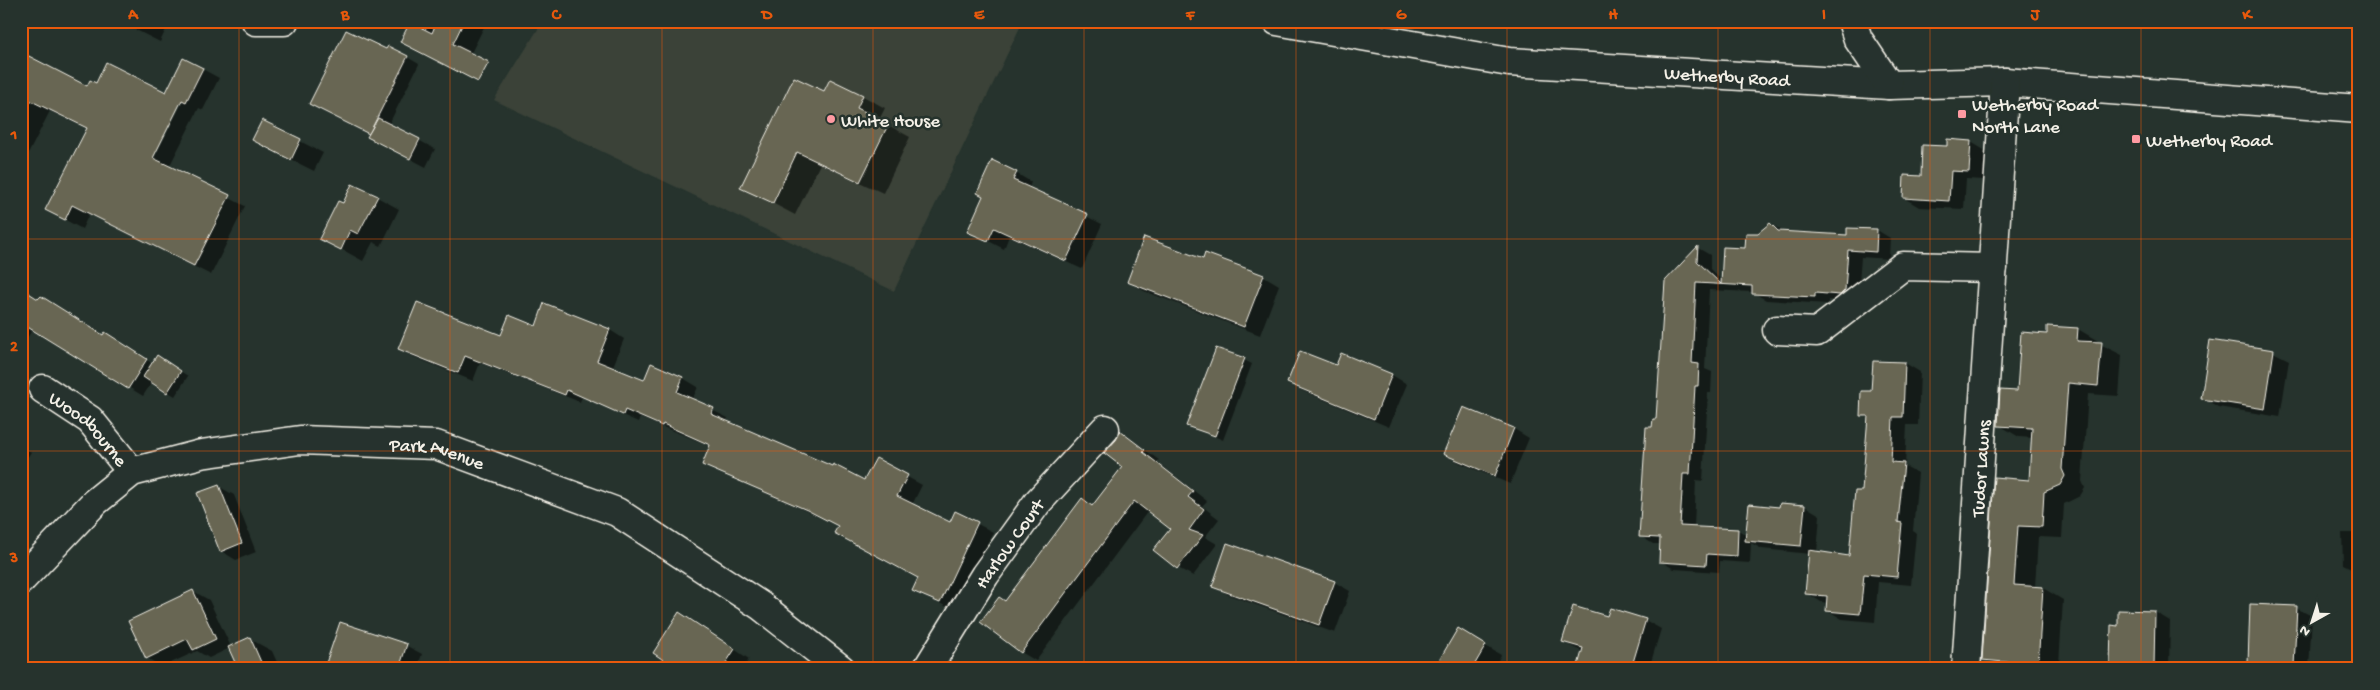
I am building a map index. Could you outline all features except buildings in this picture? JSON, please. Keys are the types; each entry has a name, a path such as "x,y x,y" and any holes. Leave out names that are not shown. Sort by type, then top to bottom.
{"street":[{"path":"256,21 284,21"},
{"name":"Wetherby Road","path":"1277,21 1509,62 1889,85 2005,82 2359,109"},
{"path":"1852,21 1858,39 1889,85"},
{"name":"Tudor Lawns","path":"1966,669 2005,82"},
{"path":"1777,330 1817,332 1903,266 1993,268"},
{"name":"Woodbourne","path":"43,389 90,420 132,472"},
{"name":"Harlow Court","path":"927,669 985,575 1037,504 1105,429"},
{"name":"Park Avenue","path":"21,580 95,502 132,472 201,454 300,440 436,446 617,512 761,606 841,669"}],"shaded area":[{"path":"543,21 1023,21 894,291 494,100"}],"place":[{"name":"Wetherby Road North Lane","path":"1962,114"},
{"name":"White House","path":"831,119"},
{"name":"Wetherby Road","path":"2136,139"}]}
